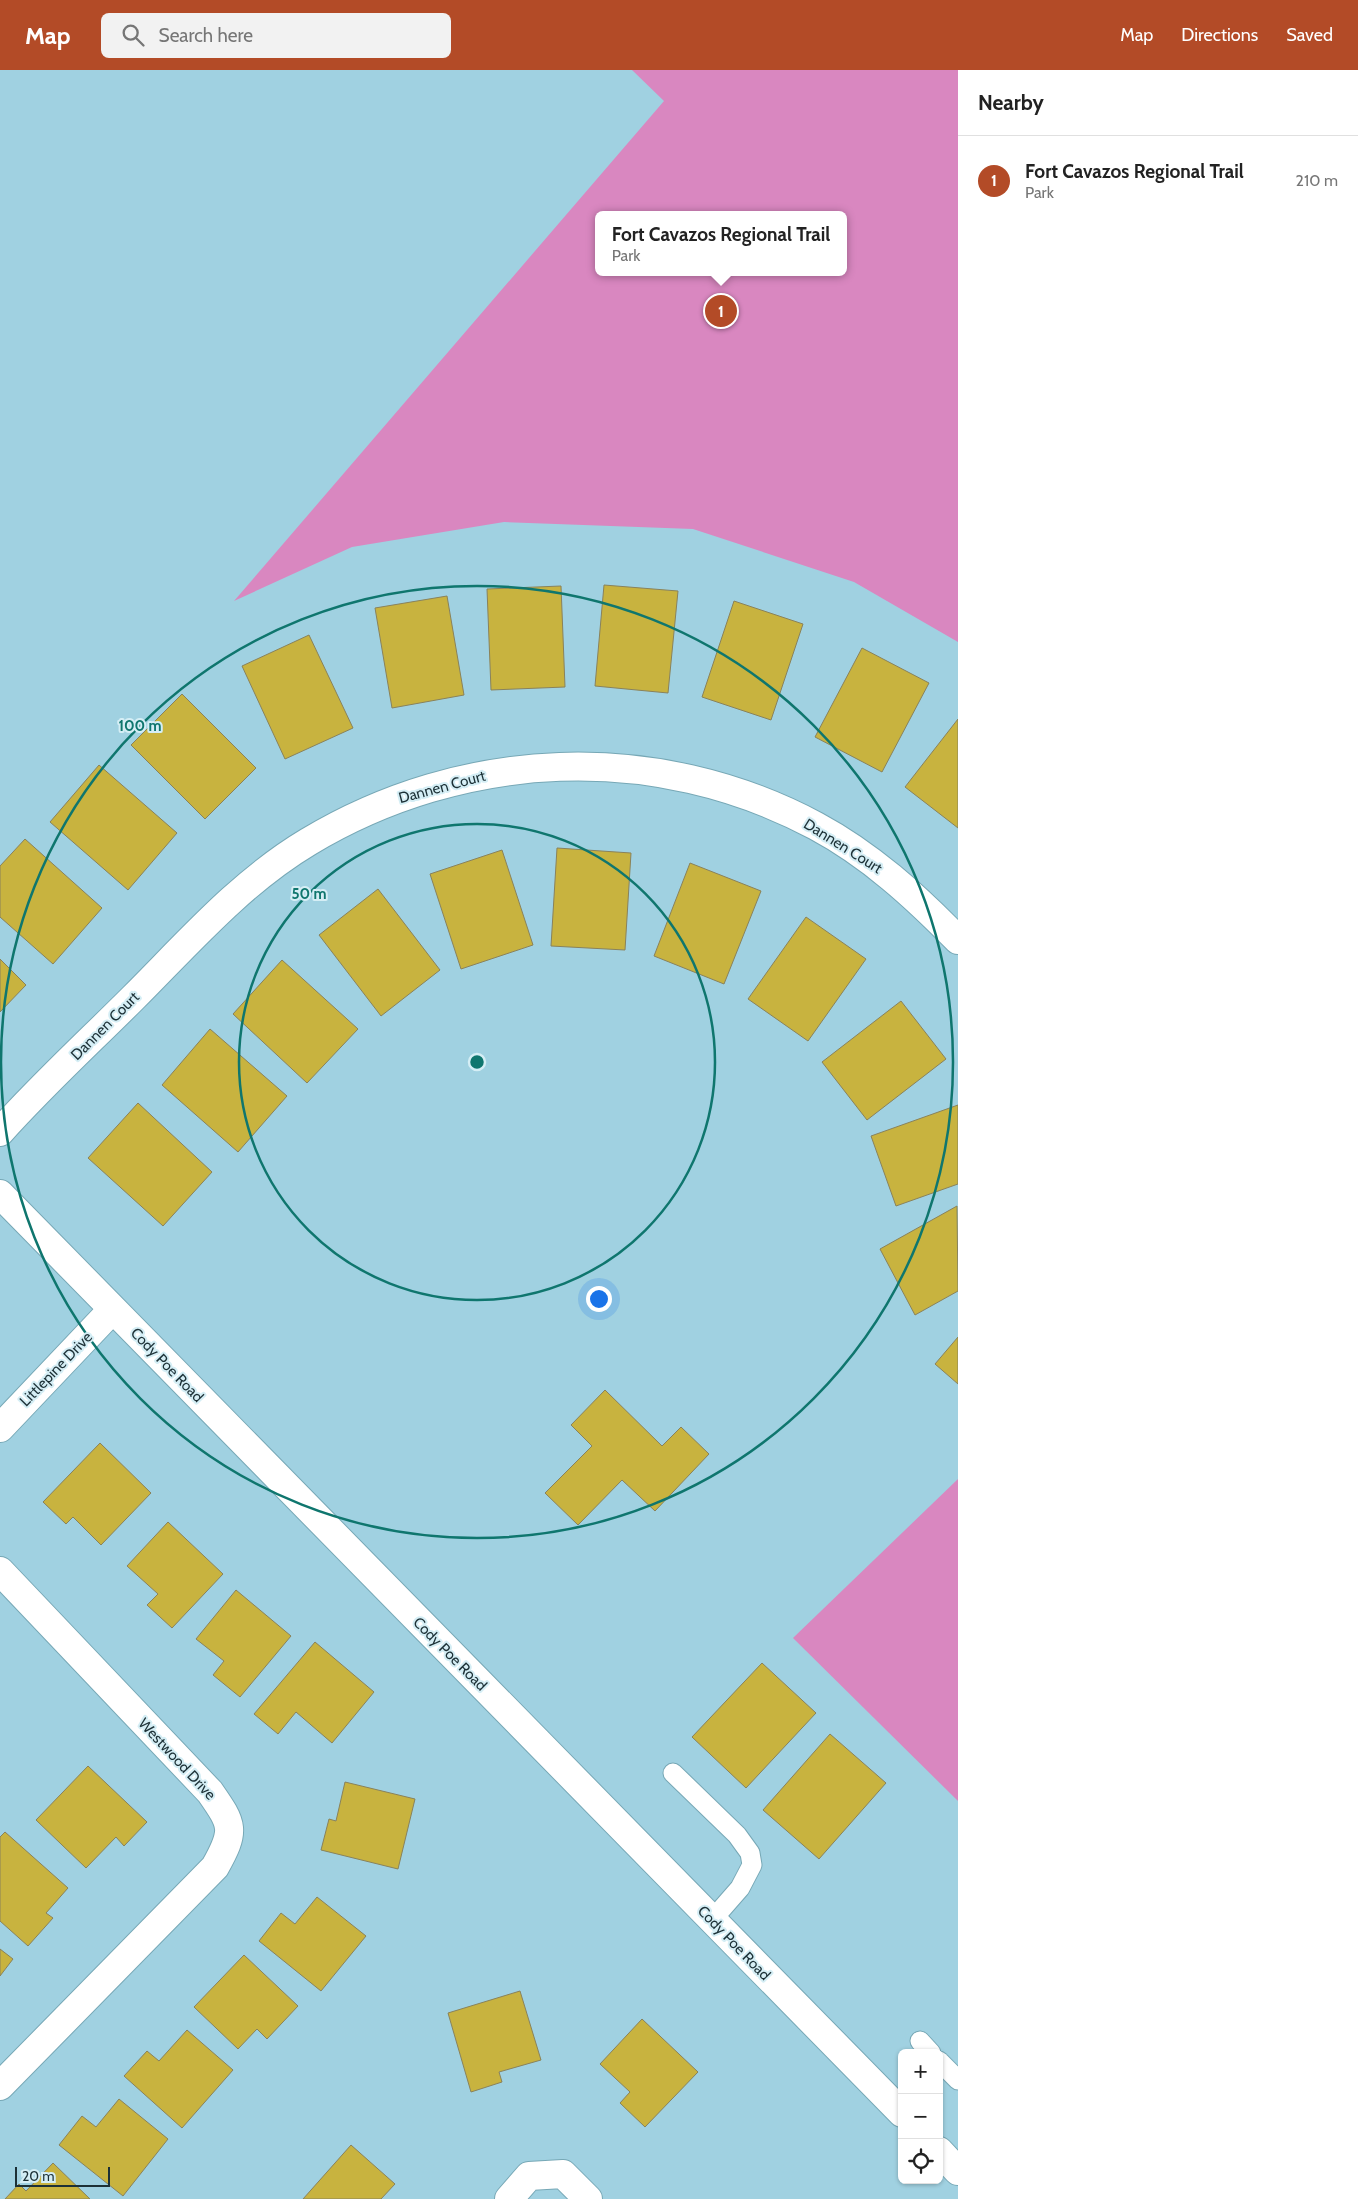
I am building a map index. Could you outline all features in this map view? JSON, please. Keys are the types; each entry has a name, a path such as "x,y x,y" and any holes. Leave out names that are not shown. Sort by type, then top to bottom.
{"street":[{"name":"Dannen Court","path":"0,1132 214,916 270,868 306,843 350,819 392,800 460,779 510,770 578,766 654,772 712,784 773,806 815,826 845,844 911,892 958,940"},
{"name":"Cody Poe Road","path":"0,1194 898,2109"},
{"name":"Littlepine Drive","path":"0,1428 112,1310"},
{"name":"Westwood Drive","path":"0,1572 210,1792 226,1814 230,1829 227,1846 215,1867 0,2086"},
{"path":"509,2199 529,2176 563,2174 588,2199"}],"lane":[{"path":"673,1773 737,1835 750,1853 752,1865 740,1888 712,1920"},
{"path":"943,2065 958,2080"}],"shaded area":[{"path":"632,70 958,70 958,642 854,582 693,529 504,522 352,547 234,601 664,101"},
{"path":"958,1479 958,1801 793,1638"}],"building":[{"path":"604,585 678,591 668,693 595,686"},
{"path":"561,586 565,687 491,690 487,589"},
{"path":"447,596 464,695 392,708 375,608"},
{"path":"734,601 803,624 771,720 702,697"},
{"path":"309,635 353,728 285,759 242,666"},
{"path":"862,648 929,683 882,772 815,737"},
{"path":"182,694 256,768 205,819 131,745"},
{"path":"958,719 958,828 905,787"},
{"path":"99,765 177,833 128,890 50,822"},
{"path":"25,839 102,908 53,964 0,917 0,866"},
{"path":"557,848 631,853 625,950 551,946"},
{"path":"502,850 533,945 461,969 430,874"},
{"path":"690,863 761,891 724,984 654,956"},
{"path":"378,889 440,970 381,1016 319,935"},
{"path":"806,917 866,959 808,1041 748,999"},
{"path":"0,959 26,985 0,1012"},
{"path":"282,960 358,1029 307,1083 233,1014"},
{"path":"901,1001 946,1059 867,1120 822,1062"},
{"path":"210,1029 287,1096 238,1152 162,1085"},
{"path":"138,1103 212,1172 163,1226 88,1158"},
{"path":"958,1105 958,1184 896,1206 871,1136"},
{"path":"957,1206 958,1291 915,1315 880,1249"},
{"path":"958,1337 958,1384 935,1364"},
{"path":"605,1390 662,1446 681,1427 709,1454 655,1511 622,1480 578,1525 545,1493 592,1446 571,1425"},
{"path":"100,1443 151,1493 101,1545 73,1517 66,1524 43,1502"},
{"path":"168,1522 223,1574 172,1628 147,1605 158,1594 127,1566"},
{"path":"236,1590 291,1636 240,1697 213,1675 224,1661 196,1639"},
{"path":"315,1642 374,1692 332,1743 296,1712 278,1734 254,1714"},
{"path":"762,1663 816,1713 746,1788 692,1737"},
{"path":"830,1734 886,1783 819,1859 763,1810"},
{"path":"88,1766 147,1822 124,1846 116,1837 86,1868 36,1820"},
{"path":"345,1782 415,1799 398,1869 321,1850 329,1819 336,1821"},
{"path":"5,1832 68,1888 46,1913 53,1918 28,1946 0,1921 0,1837"},
{"path":"317,1897 366,1936 321,1991 259,1941 281,1913 295,1924"},
{"path":"0,1949 13,1959 0,1976"},
{"path":"244,1955 298,2006 267,2039 257,2029 238,2049 194,2007"},
{"path":"520,1991 541,2060 499,2072 502,2082 471,2092 448,2013"},
{"path":"642,2019 698,2072 645,2127 620,2103 630,2092 600,2064"},
{"path":"187,2030 233,2070 182,2128 124,2076 147,2051 159,2061"},
{"path":"119,2099 168,2139 123,2196 59,2145 82,2116 96,2127"},
{"path":"351,2145 395,2184 381,2199 303,2199"},
{"path":"53,2163 90,2199 5,2199 19,2184 26,2191"}],"place":[{"name":"Fort Cavazos Regional Trail","path":"721,311"}]}
